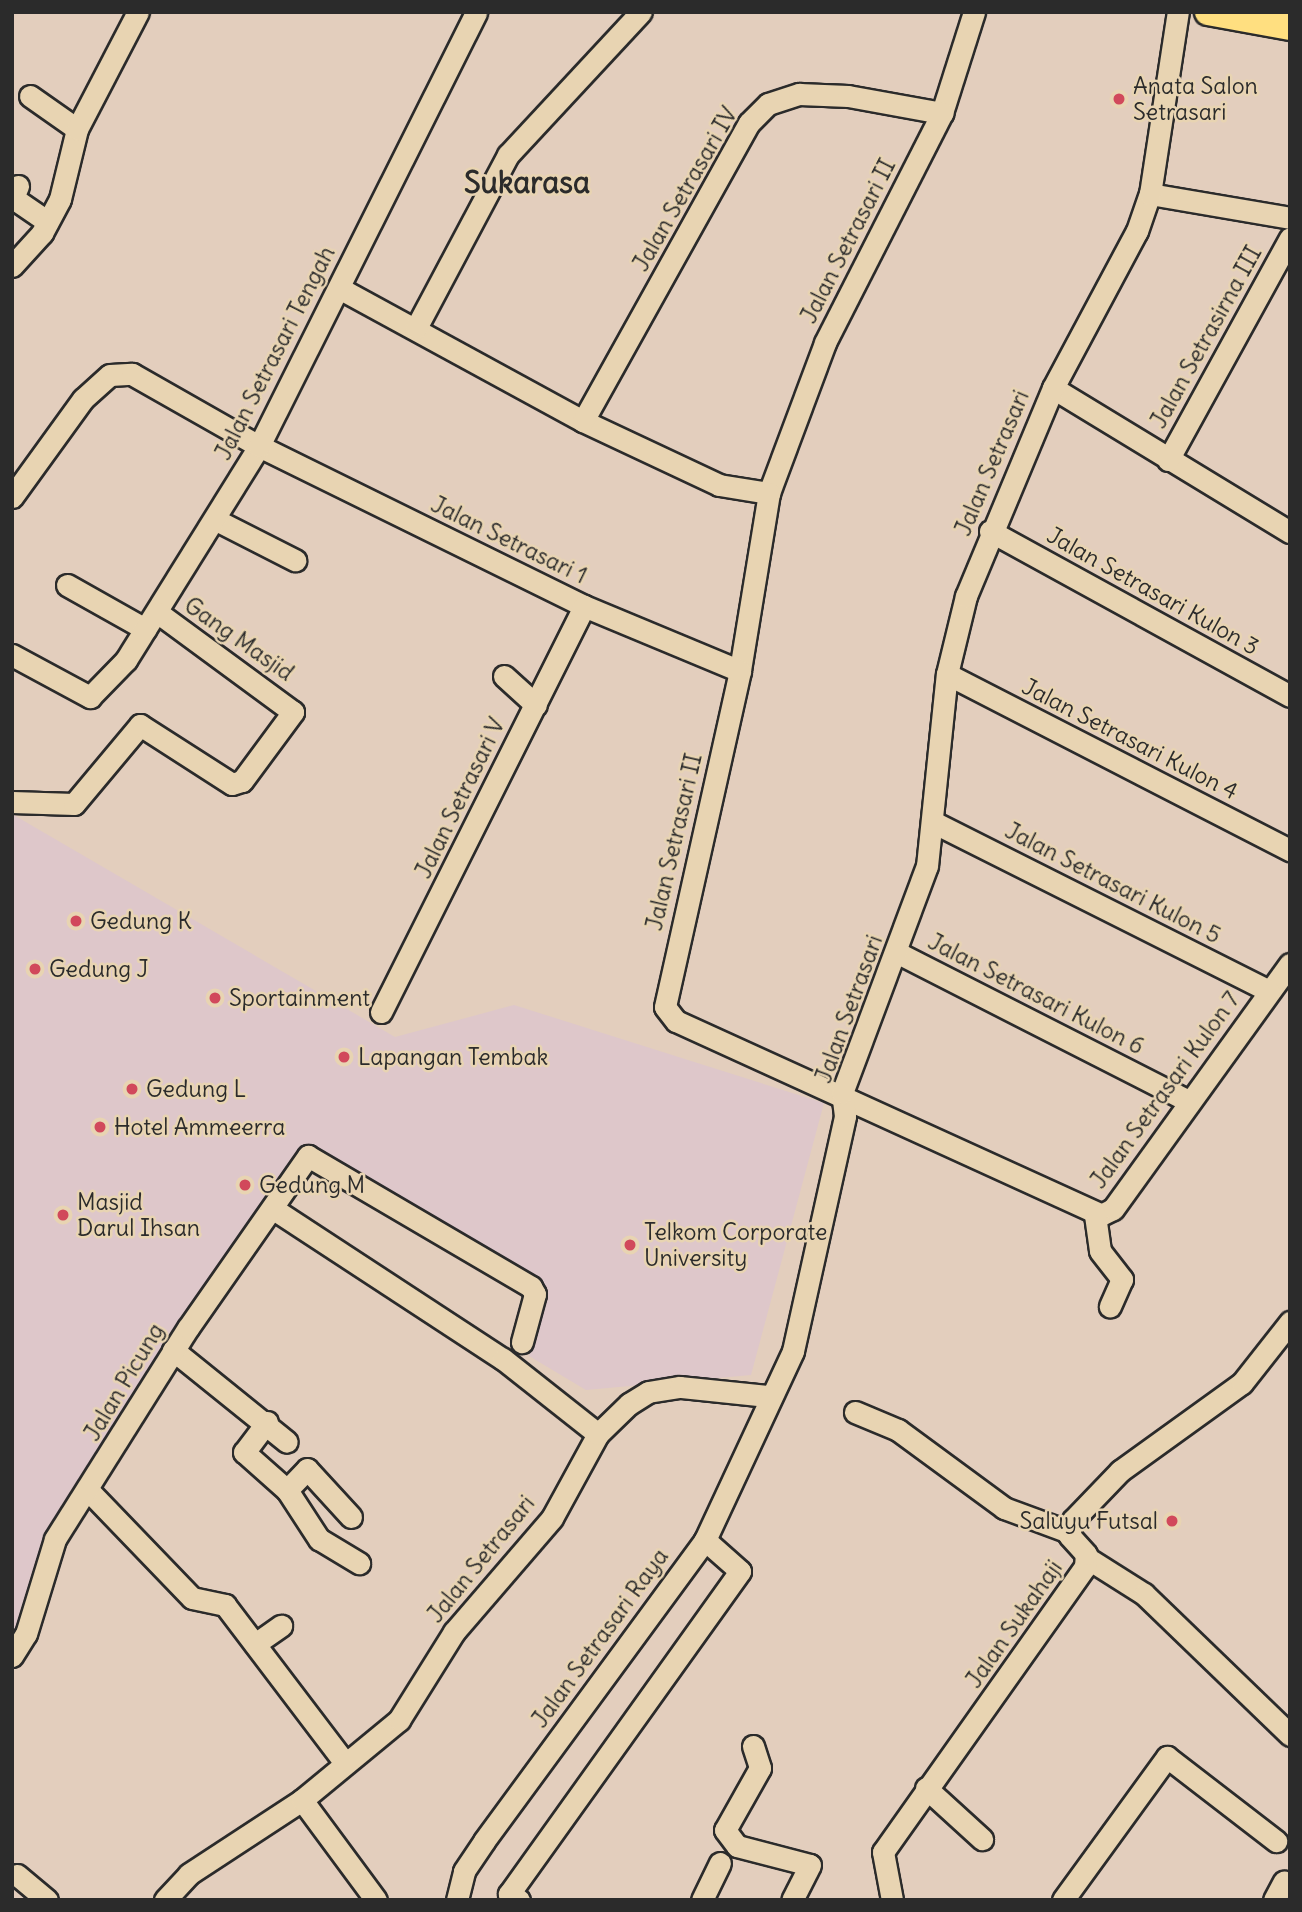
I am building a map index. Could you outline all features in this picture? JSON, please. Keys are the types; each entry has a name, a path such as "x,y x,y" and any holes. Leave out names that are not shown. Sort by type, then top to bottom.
{"main road":[{"path":"1208,12 1290,27"}],"street":[{"path":"12,266 48,222 77,129 138,12"},
{"name":"Jalan Setrasari Tengah","path":"12,655 90,697 151,621 216,520 259,446 476,12"},
{"path":"416,328 508,155 641,12"},
{"name":"Jalan Setrasari II","path":"842,1093 676,1021 666,1007 740,671 769,493 825,343 942,114 974,12"},
{"name":"Jalan Setrasari","path":"165,1900 189,1874 302,1800 399,1720 454,1632 552,1518 598,1434 648,1392 680,1387 767,1396 806,1313 845,1116 842,1093 927,866 947,674 990,531 1053,388 1119,271 1150,194 1178,12"},
{"name":"Jalan Setrasari IV","path":"583,421 749,123 768,104 799,94 848,96 942,114"},
{"path":"30,96 77,129"},
{"path":"18,186 13,198 48,222"},
{"path":"1150,194 1290,218"},
{"name":"Jalan Setrasirna III","path":"1168,460 1290,238"},
{"path":"339,288 583,421 719,485 769,493"},
{"name":"Jalan Setrasari 1","path":"12,497 83,399 110,375 132,374 259,446 584,606 740,671"},
{"path":"1053,388 1168,460 1288,528"},
{"path":"216,520 295,560"},
{"name":"Jalan Setrasari Kulon 3","path":"990,531 1290,696"},
{"path":"67,585 151,621"},
{"name":"Jalan Setrasari V","path":"381,1012 584,606"},
{"name":"Gang Masjid","path":"12,802 74,804 140,725 232,784 242,781 293,712 151,621"},
{"name":"Jalan Setrasari Kulon 4","path":"947,674 1290,850"},
{"path":"503,676 536,705"},
{"name":"Jalan Setrasari Kulon 5","path":"933,822 1269,991"},
{"name":"Jalan Setrasari Kulon 6","path":"896,952 1189,1101"},
{"name":"Jalan Setrasari Kulon 7","path":"842,1093 1095,1215 1113,1209 1290,964"},
{"name":"Jalan Picung","path":"12,1656 37,1604 51,1545 173,1350 275,1210 307,1158 315,1156 531,1287 536,1294 522,1342"},
{"path":"275,1210 503,1359 598,1434"},
{"path":"1095,1215 1100,1251 1122,1279 1110,1306"},
{"name":"Jalan Sukahaji","path":"892,1900 882,1871 883,1852 1087,1559 1069,1532 1085,1505 1120,1471 1242,1383 1290,1322"},
{"path":"173,1350 267,1422 287,1442"},
{"name":"Jalan Setrasari Raya","path":"457,1900 464,1871 484,1841 705,1540 767,1396"},
{"path":"855,1412 898,1430 1004,1508 1069,1532"},
{"path":"267,1422 244,1452 287,1490 319,1539 359,1563"},
{"path":"287,1490 307,1469 351,1517"},
{"path":"87,1489 192,1598 225,1605 345,1763"},
{"path":"510,1898 740,1571 705,1540"},
{"path":"1087,1559 1144,1594 1290,1735"},
{"path":"255,1644 281,1626"},
{"path":"753,1745 760,1768 725,1830 737,1846 810,1865 792,1900"},
{"path":"1063,1900 1170,1757 1276,1841"},
{"path":"926,1788 982,1839"},
{"path":"302,1800 376,1900"},
{"path":"708,1898 720,1863"},
{"path":"17,1875 47,1900"},
{"path":"1274,1900 1284,1881"}],"shaded area":[{"name":"Telkom Corporate University","path":"12,814 395,1037 514,1005 824,1103 751,1375 586,1390 529,1356 544,1292 312,1148 38,1580 12,1642"}],"place":[{"name":"Anata Salon Setrasari","path":"1119,99"},
{"name":"Gedung K","path":"76,921"},
{"name":"Gedung J","path":"35,969"},
{"name":"Sportainment","path":"215,998"},
{"name":"Lapangan Tembak","path":"344,1057"},
{"name":"Gedung L","path":"132,1089"},
{"name":"Hotel Ammeerra","path":"100,1127"},
{"name":"Gedung M","path":"245,1185"},
{"name":"Masjid Darul Ihsan","path":"63,1215"},
{"name":"Telkom Corporate University","path":"630,1245"},
{"name":"Saluyu Futsal","path":"1172,1521"}],"district":[{"name":"Sukarasa","path":"527,182"}]}
